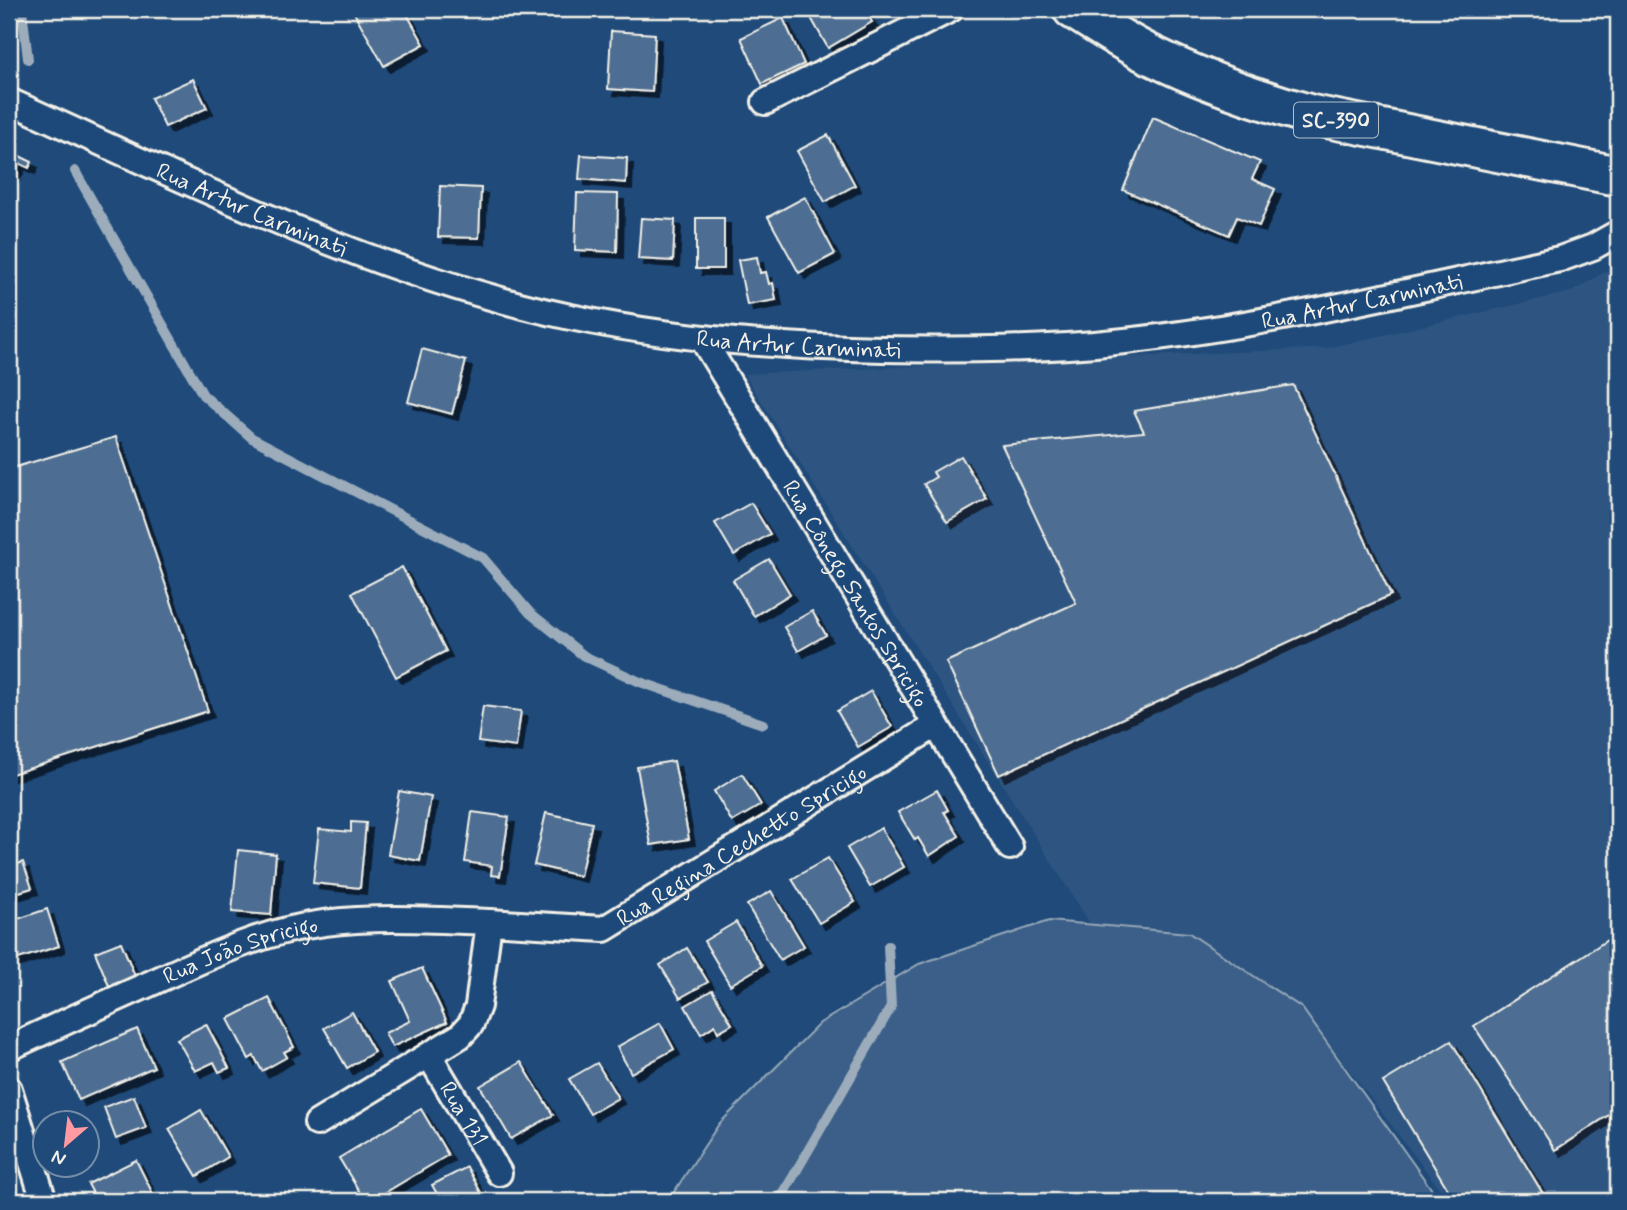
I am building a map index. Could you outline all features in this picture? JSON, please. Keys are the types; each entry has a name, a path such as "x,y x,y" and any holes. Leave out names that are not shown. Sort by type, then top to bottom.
{"main road":[{"name":"SC-390","path":"1073,9 1150,55 1207,81 1263,101 1312,115 1618,176"}],"street":[{"path":"765,102 951,9"},
{"name":"Rua Artur Carminati","path":"9,101 279,222 437,280 500,300 589,321 703,340 846,348 956,350 1123,342 1303,313 1546,262 1593,247 1618,233"},
{"name":"Rua Cônego Santos Spricigo","path":"703,340 1010,847"},
{"name":"Rua Regina Cechetto Spricigo","path":"489,922 604,929 936,725"},
{"name":"Rua João Spricigo","path":"9,1048 211,955 284,931 324,923 364,920 489,922"},
{"path":"317,1123 460,1036 471,1024 478,1006 489,922"},
{"name":"Rua 131","path":"429,1055 499,1173"},
{"path":"9,1089 45,1196"}],"shaded area":[{"path":"1618,264 1618,1199 1449,1201 1302,1008 1189,933 1091,925 744,374 1327,348 1571,292"},
{"path":"1049,921 1189,933 1302,1008 1440,1201 668,1201 719,1124 820,1023 919,964"}],"building":[{"path":"352,9 404,9 424,44 384,66"},
{"path":"806,9 864,9 872,22 828,48"},
{"path":"783,18 804,64 762,84 741,38"},
{"path":"611,31 655,34 652,92 608,89"},
{"path":"193,79 207,108 165,127 151,98"},
{"path":"1153,117 1260,162 1252,179 1275,189 1259,226 1237,217 1229,235 1123,190"},
{"path":"828,135 855,185 825,202 797,151"},
{"path":"9,151 32,162 29,168 19,163 9,184"},
{"path":"581,155 627,158 626,183 579,179"},
{"path":"440,186 481,188 479,238 438,237"},
{"path":"577,193 618,194 617,252 575,250"},
{"path":"805,197 835,254 799,273 768,217"},
{"path":"641,218 675,220 673,261 638,259"},
{"path":"696,218 724,218 724,269 696,269"},
{"path":"757,257 760,273 766,272 769,284 773,283 776,300 747,305 738,260"},
{"path":"422,349 466,361 452,414 408,402"},
{"path":"1293,385 1391,595 999,775 946,662 1076,603 1002,445 1144,432 1134,411"},
{"path":"116,437 208,711 9,775 9,469"},
{"path":"961,456 987,499 947,522 924,484 936,477 933,472"},
{"path":"751,503 770,534 734,555 715,523"},
{"path":"769,559 790,594 754,616 733,580"},
{"path":"402,567 446,651 396,677 352,593"},
{"path":"812,611 826,635 798,651 784,627"},
{"path":"871,691 892,727 858,747 837,711"},
{"path":"483,706 521,711 516,747 478,742"},
{"path":"674,761 689,839 651,845 637,767"},
{"path":"742,774 761,805 732,822 714,791"},
{"path":"937,790 948,810 944,812 959,836 929,856 918,838 915,840 898,812"},
{"path":"399,791 431,797 420,861 388,855"},
{"path":"472,812 509,817 500,876 491,875 492,866 465,862"},
{"path":"546,813 592,823 580,876 534,865"},
{"path":"351,822 366,823 360,888 313,883 319,829 351,832"},
{"path":"881,828 904,867 870,887 847,848"},
{"path":"238,850 276,854 271,915 232,912"},
{"path":"828,858 855,902 819,923 792,879"},
{"path":"23,862 32,888 9,895 9,867"},
{"path":"771,891 804,946 780,960 747,905"},
{"path":"47,909 59,946 9,962 9,922"},
{"path":"736,922 762,966 730,985 704,941"},
{"path":"1618,933 1618,1109 1555,1150 1474,1026"},
{"path":"121,942 135,976 109,986 95,952"},
{"path":"687,948 708,982 680,998 660,965"},
{"path":"422,968 447,1022 392,1047 385,1033 410,1021 392,981"},
{"path":"712,990 732,1024 718,1032 715,1025 701,1034 685,1006"},
{"path":"269,998 294,1047 284,1052 287,1057 262,1071 254,1056 249,1059 228,1019"},
{"path":"352,1012 374,1052 347,1068 324,1028"},
{"path":"660,1023 674,1049 631,1073 617,1047"},
{"path":"206,1024 229,1068 219,1072 214,1062 195,1071 177,1039"},
{"path":"137,1029 154,1067 79,1100 62,1062"},
{"path":"1451,1041 1545,1197 1538,1201 1455,1201 1383,1082"},
{"path":"521,1062 553,1115 511,1139 480,1086"},
{"path":"597,1063 618,1098 590,1114 569,1079"},
{"path":"134,1096 146,1128 116,1139 104,1107"},
{"path":"421,1109 448,1155 371,1201 365,1201 339,1158"},
{"path":"201,1110 228,1157 197,1176 169,1129"},
{"path":"136,1160 153,1194 137,1201 97,1201 88,1184"},
{"path":"467,1167 485,1200 441,1201 432,1185"}],"waterway":[{"path":"22,9 28,59"},
{"path":"75,171 203,395 252,438 483,558 530,613 584,656 640,682 763,724"},
{"path":"779,1201 891,1007 888,946"}]}
